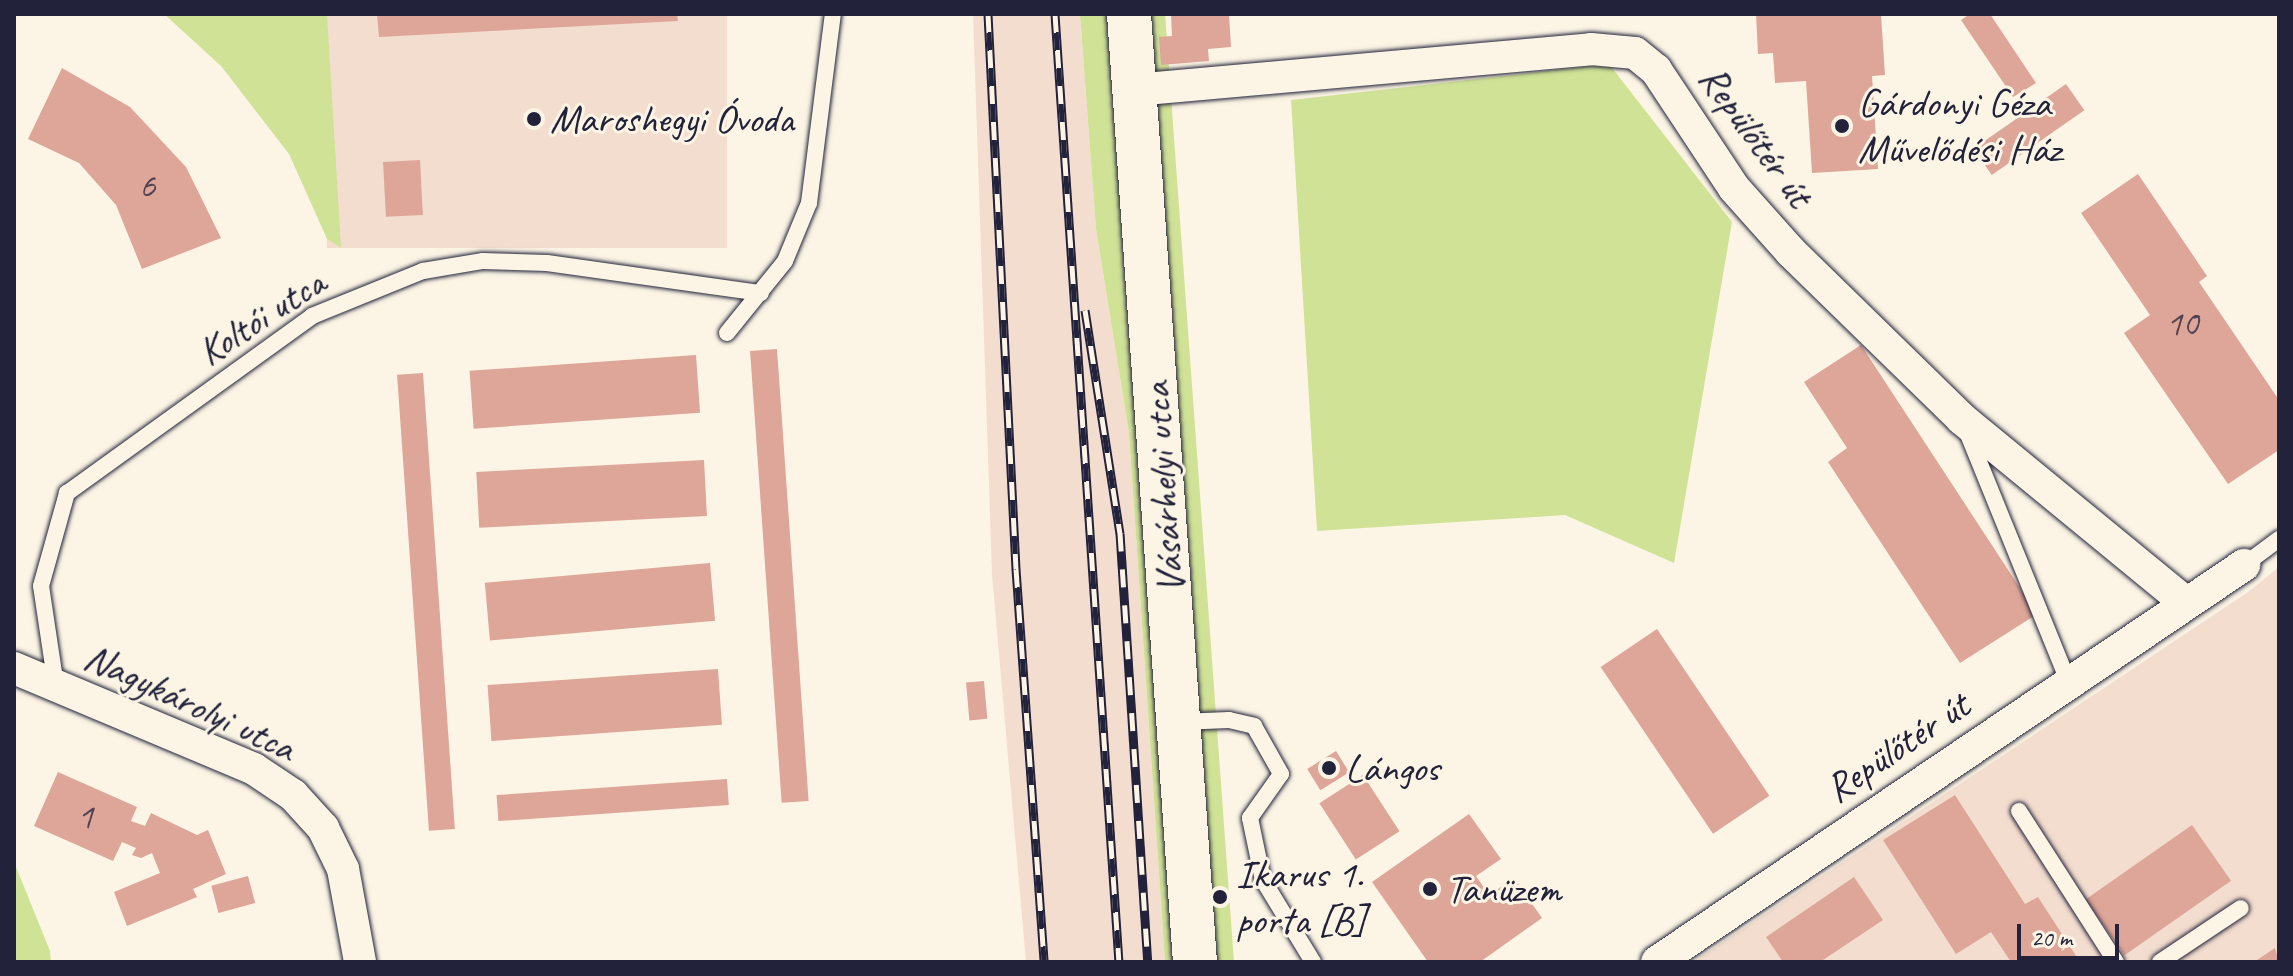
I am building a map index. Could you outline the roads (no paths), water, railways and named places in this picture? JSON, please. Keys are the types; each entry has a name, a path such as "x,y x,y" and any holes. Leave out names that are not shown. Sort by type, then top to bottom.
{"street":[{"name":"Vásárhelyi utca","path":"1129,14 1195,962"},
{"name":"Repülőtér út","path":"1134,90 1591,49 1635,53 1656,70 1734,188 1791,252 1962,419 2186,603"},
{"name":"Repülőtér út","path":"1657,962 2068,681 2244,565"},
{"name":"Nagykárolyi utca","path":"14,668 254,769 293,795 323,828 343,869 360,962"}],"lane":[{"path":"727,333 785,261 809,203 833,14"},
{"name":"Koltói utca","path":"56,686 41,586 67,493 312,316 423,271 483,261 547,263 761,293"},
{"path":"1962,419 2068,681"},
{"path":"2244,565 2279,539"},
{"path":"1180,722 1229,720 1254,726 1281,774 1250,818 1263,880 1313,962"},
{"path":"2019,811 2116,962"},
{"path":"2160,962 2241,908"}],"railway":[{"path":"988,14 1016,569 1044,962"},
{"path":"1055,14 1119,962"},
{"path":"1085,310 1120,533 1148,962"}],"place":[{"name":"Maroshegyi Óvoda","path":"534,119"},
{"name":"Gárdonyi Géza Művelődési Ház","path":"1842,126"},
{"name":"Lángos","path":"1329,768"},
{"name":"Tanüzem","path":"1430,889"},
{"name":"Ikarus 1. porta [B]","path":"1220,897"}]}
